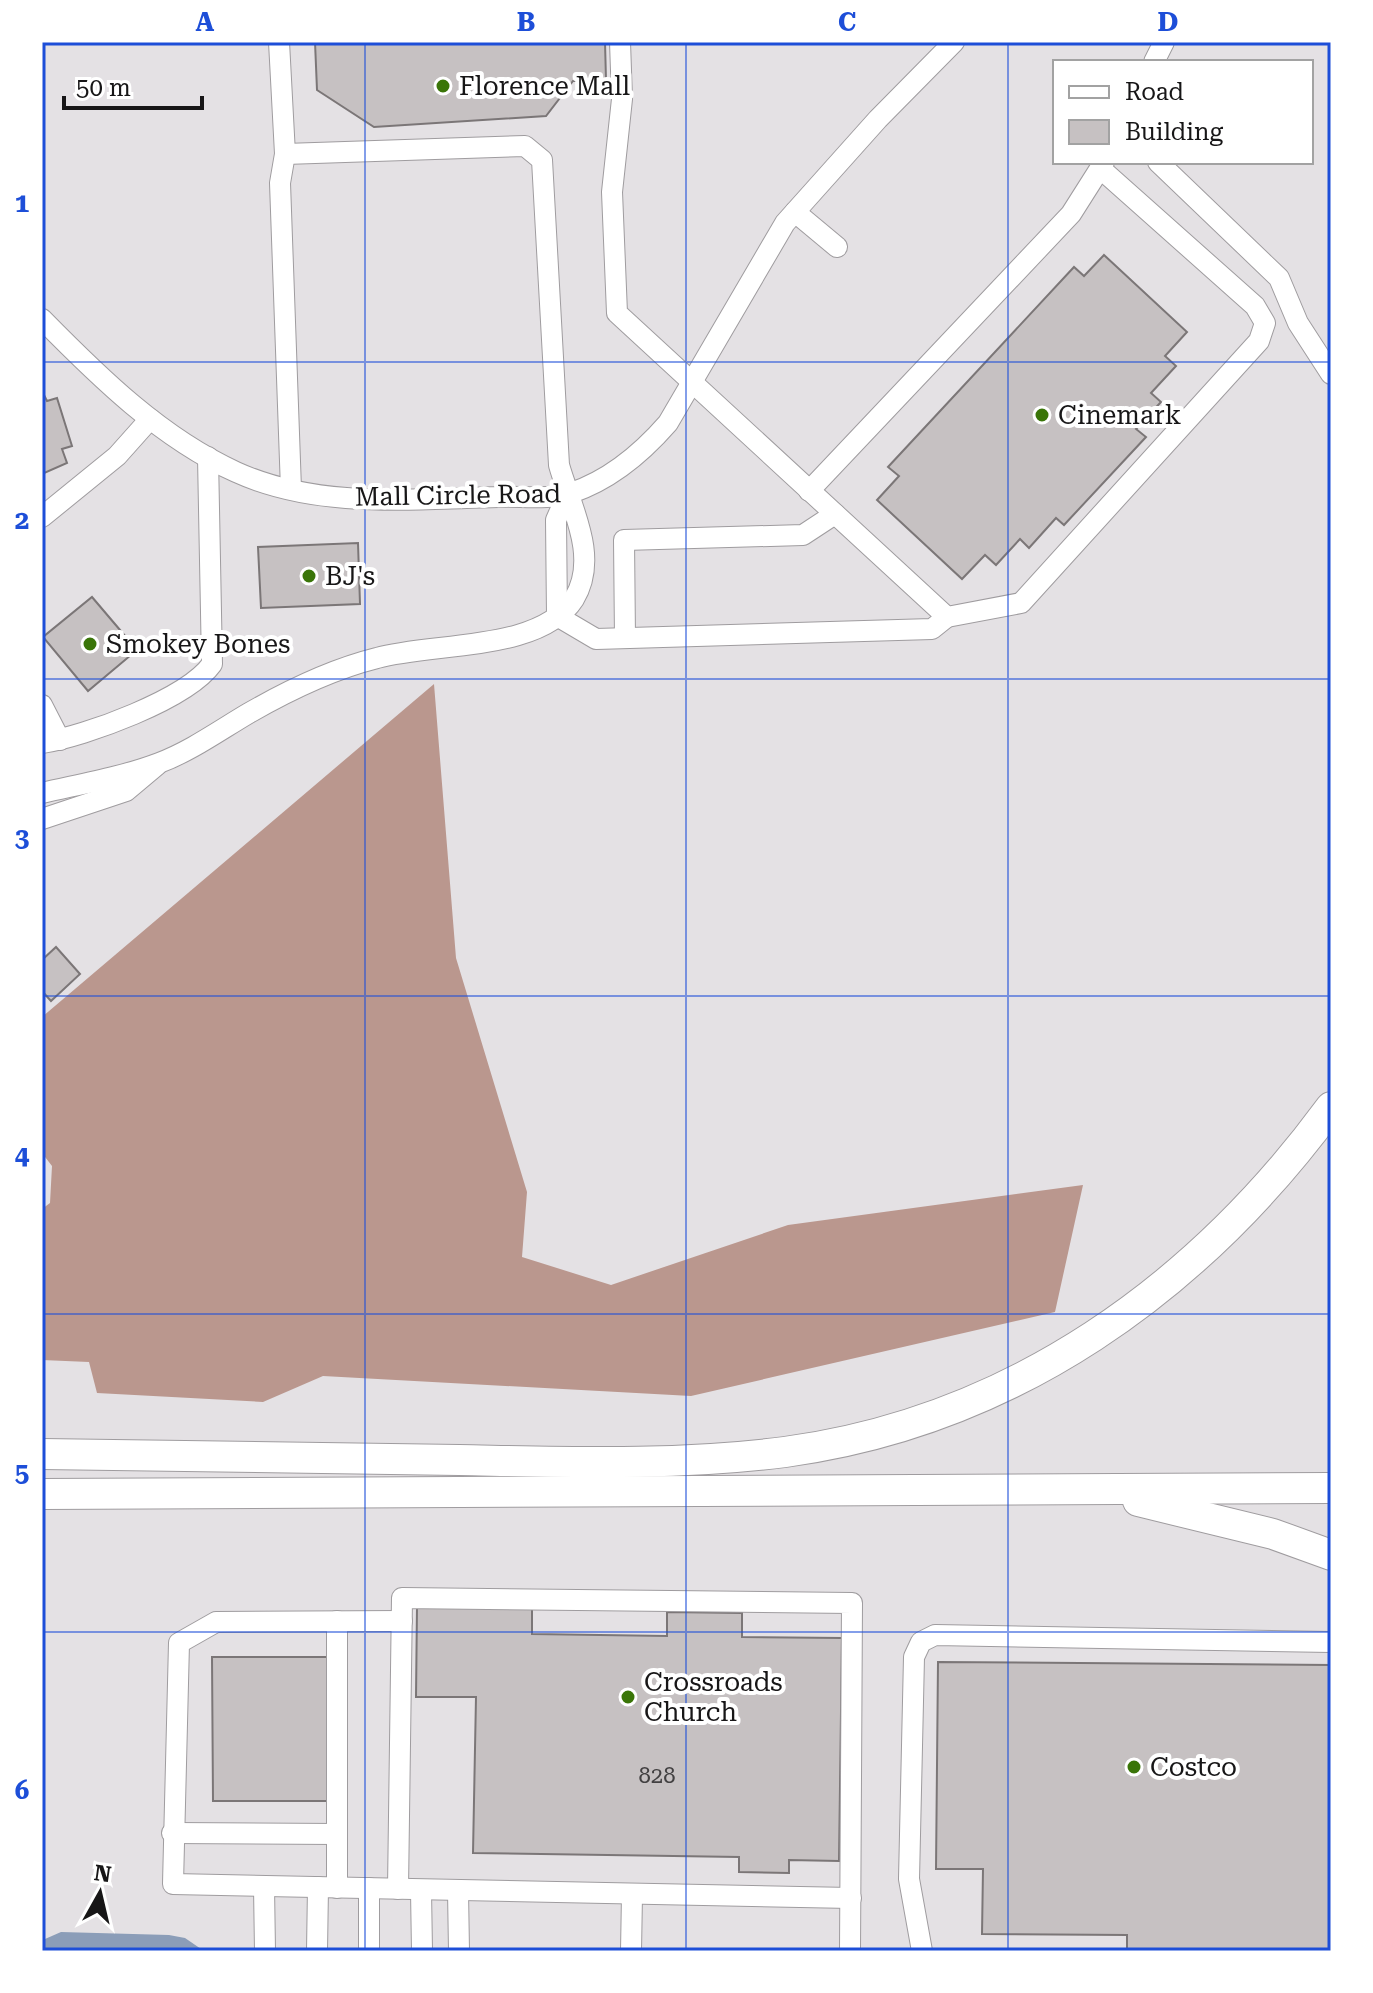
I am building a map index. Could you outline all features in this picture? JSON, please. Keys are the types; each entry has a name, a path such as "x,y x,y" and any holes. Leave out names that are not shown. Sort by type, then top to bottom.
{"highway":[{"path":"42,1454 672,1461 786,1452 858,1437 976,1397 1068,1354 1114,1326 1206,1251 1275,1178 1331,1107"},
{"path":"42,1494 1331,1488"},
{"path":"1086,1489 1273,1534 1331,1555"}],"street":[{"path":"279,42 285,154 280,183 291,489"},
{"path":"620,42 622,99 612,192 617,313 694,380 947,617"},
{"name":"Mall Circle Road","path":"44,324 150,419 237,473 291,489 352,499 567,495 600,481 647,447 675,413 795,212 878,119 954,42"},
{"path":"1155,60 1164,42"},
{"path":"285,154 525,146 542,160 555,414 559,465 567,495 556,520 557,616"},
{"path":"1160,164 1279,278 1298,323 1331,374"},
{"path":"557,616 596,639 932,629 947,617 1021,603 1259,341 1265,323 1255,306 1102,166 1071,214 809,491"},
{"path":"795,212 837,247"},
{"path":"42,517 117,456 150,419"},
{"path":"42,705 51,741 110,725 202,679 212,664 208,457"},
{"path":"625,638 624,540 803,535 835,514"},
{"path":"42,819 126,791 160,763 285,694 354,664 423,648 518,636 536,631 557,616"},
{"path":"42,793 160,763"},
{"path":"398,1889 402,1598 852,1603 850,1951"},
{"path":"317,1951 337,1834 337,1621"},
{"path":"402,1621 216,1622 179,1643 173,1884 851,1898"},
{"path":"922,1951 909,1879 914,1657 921,1642 935,1635 1331,1642"},
{"path":"172,1833 337,1834"},
{"path":"264,1887 265,1951"},
{"path":"369,1888 369,1951"},
{"path":"421,1891 422,1951"},
{"path":"458,1891 459,1951"},
{"path":"631,1951 632,1895"}],"shaded area":[{"path":"434,684 456,958 527,1192 522,1257 611,1285 788,1225 1083,1185 1055,1312 691,1396 323,1376 263,1402 97,1393 89,1362 42,1360 42,1209 50,1203 52,1166 42,1153 42,1017"}],"water":[{"path":"61,1932 169,1935 185,1938 204,1951 42,1951 45,1939"}],"building":[{"name":"Florence Mall","path":"315,42 605,42 606,80 573,81 546,116 374,127 317,90"},
{"name":"Cinemark","path":"1104,255 1187,332 1165,356 1176,366 1151,393 1161,402 1136,429 1146,437 1064,525 1056,518 1029,548 1020,539 996,565 985,555 962,579 877,500 899,476 888,467 1074,267 1084,276"},
{"path":"42,391 47,401 57,398 72,446 62,449 67,463 42,474"},
{"name":"BJ's","path":"358,543 360,604 261,608 258,547"},
{"name":"Smokey Bones","path":"92,597 137,650 88,691 43,637"},
{"path":"56,947 80,974 51,1001 42,991 42,960"},
{"name":"Crossroads Church","path":"417,1607 532,1609 532,1634 667,1636 667,1612 742,1613 742,1637 842,1638 839,1861 789,1860 789,1873 739,1872 739,1857 473,1853 476,1697 416,1697"},
{"path":"212,1657 330,1657 330,1801 213,1801"},
{"name":"Costco","path":"938,1662 1331,1665 1329,1951 1127,1951 1127,1935 982,1934 983,1869 936,1869"}],"place":[{"name":"Florence Mall","path":"443,86"},
{"name":"Cinemark","path":"1042,415"},
{"name":"BJ's","path":"309,576"},
{"name":"Smokey Bones","path":"90,644"},
{"name":"Crossroads Church","path":"628,1697"},
{"name":"Costco","path":"1134,1767"}]}
